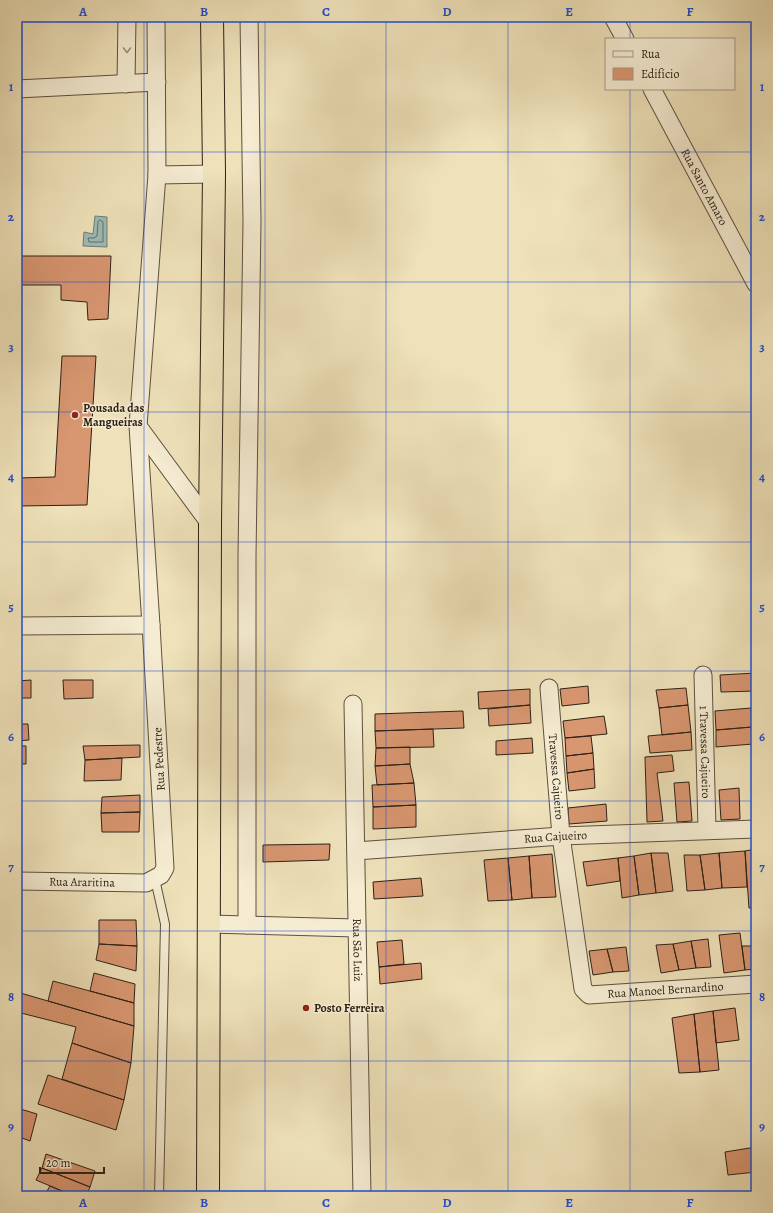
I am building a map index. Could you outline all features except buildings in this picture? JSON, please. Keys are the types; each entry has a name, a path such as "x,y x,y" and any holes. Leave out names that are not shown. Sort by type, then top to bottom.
{"highway":[{"path":"208,1196 210,524 214,174 212,17"}],"street":[{"path":"126,84 127,17"},
{"name":"Rua Pedestre","path":"151,881 161,875 165,868 138,426 157,175 156,17"},
{"path":"247,925 247,556 252,221 249,17"},
{"path":"614,17 624,38"},
{"path":"17,89 157,82"},
{"name":"Rua Santo Amaro","path":"653,90 756,284"},
{"path":"157,175 214,174"},
{"path":"138,426 210,524"},
{"path":"17,626 151,625"},
{"name":"1 Travessa Cajueiro","path":"703,675 706,830"},
{"name":"Travessa Cajueiro","path":"549,688 561,836 581,983"},
{"name":"Rua São Luiz","path":"353,704 362,1196"},
{"name":"Rua Cajueiro","path":"356,851 561,836 756,829"},
{"name":"Rua Araritina","path":"17,881 151,881"},
{"path":"209,924 356,928"},
{"name":"Rua Manoel Bernardino","path":"581,983 582,989 589,995 756,984"}],"lane":[{"path":"151,881 165,924 159,1196"}],"water":[{"path":"95,216 107,217 107,247 83,246 84,232 93,234"}],"place":[{"name":"Pousada das Mangueiras","path":"75,415"},
{"name":"Posto Ferreira","path":"306,1008"}]}
